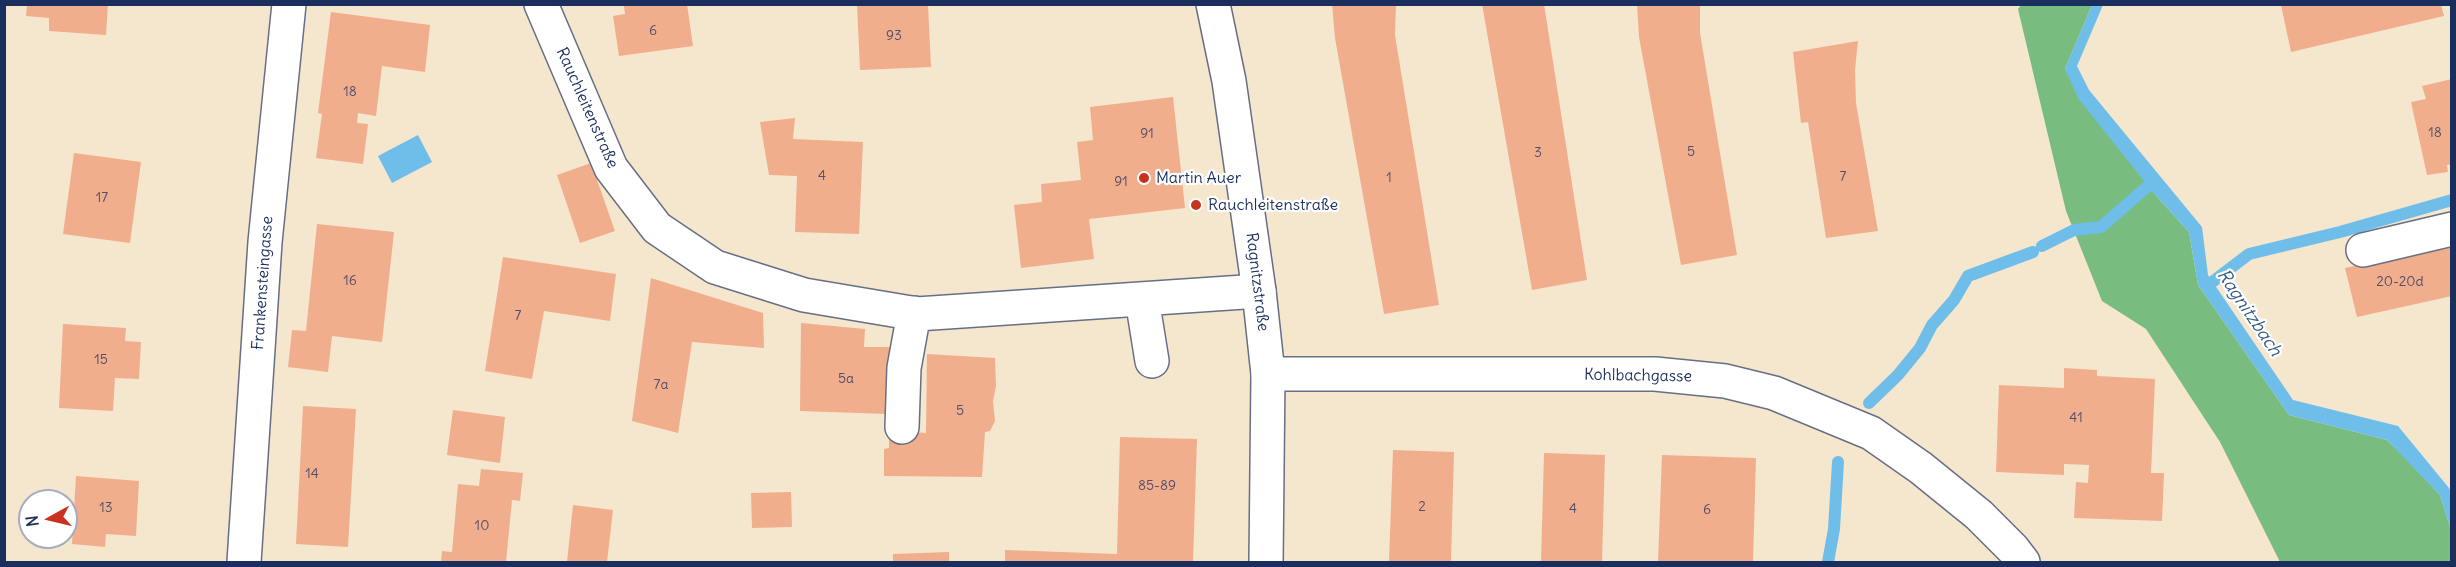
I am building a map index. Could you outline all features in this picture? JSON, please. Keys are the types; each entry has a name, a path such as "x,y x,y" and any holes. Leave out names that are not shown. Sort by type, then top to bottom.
{"street":[{"name":"Frankensteingasse","path":"244,562 265,242 289,4"},
{"name":"Rauchleitenstraße","path":"541,4 611,168 657,228 715,267 804,295 914,313 1259,291"},
{"name":"Ragnitzstraße","path":"1213,4 1228,81 1259,291 1268,374 1266,562"},
{"path":"2363,250 2451,229"},
{"path":"1142,299 1152,360"},
{"path":"902,427 904,368 914,313"},
{"name":"Kohlbachgasse","path":"1268,374 1663,374 1725,381 1774,393 1871,433 1921,468 1979,515 2023,562"}],"green space":[{"path":"2021,5 2092,5 2065,69 2152,191 2189,232 2198,285 2289,415 2387,440 2440,495 2451,530 2451,562 2280,562 2220,442 2146,329 2102,301 2066,211 2018,9"}],"water":[{"name":"Ragnitzbach","path":"2092,5 2103,5 2077,66 2089,90 2202,227 2208,275 2293,400 2398,426 2449,488 2452,494 2451,530 2440,495 2387,440 2289,415 2198,285 2189,232 2152,191 2078,98 2065,69"},
{"path":"418,135 432,162 392,183 378,156"}],"building":[{"path":"27,4 108,4 106,35 49,31 49,18 26,16"},
{"path":"687,4 693,46 619,56 613,16 625,14 624,6"},
{"path":"857,4 928,4 931,67 860,70"},
{"path":"1332,4 1396,4 1395,35 1439,305 1384,314 1335,38"},
{"path":"1482,4 1544,4 1587,280 1532,290"},
{"path":"1637,4 1700,4 1700,33 1737,255 1681,265 1639,37"},
{"path":"2281,5 2441,5 2444,16 2291,52"},
{"path":"331,12 430,25 425,72 382,66 376,116 358,113 357,123 368,124 363,164 316,158 322,114 318,113"},
{"path":"1858,41 1855,70 1856,103 1878,231 1826,238 1808,122 1801,123 1793,52"},
{"path":"2452,79 2452,164 2447,165 2448,172 2427,175 2411,102 2426,99 2422,86"},
{"path":"1173,97 1185,208 1089,219 1094,259 1021,268 1014,205 1042,202 1041,184 1081,180 1077,142 1093,140 1090,107"},
{"path":"795,118 793,139 863,142 859,234 795,232 797,176 769,175 760,122"},
{"path":"74,153 141,162 130,243 63,234"},
{"path":"591,163 615,231 580,243 557,175"},
{"path":"317,224 394,232 382,342 332,336 328,372 288,367 292,330 306,331"},
{"path":"2452,244 2452,296 2357,317 2345,268"},
{"path":"503,257 616,274 610,321 544,311 532,379 485,371"},
{"path":"651,278 763,313 764,348 692,342 678,433 632,421"},
{"path":"801,323 865,329 864,347 896,347 887,414 800,411"},
{"path":"63,324 126,328 125,341 141,342 139,379 115,378 113,411 59,408"},
{"path":"927,354 995,358 996,386 993,401 995,421 990,431 985,432 982,477 884,476 884,449 889,448 889,430 926,433"},
{"path":"2064,368 2097,370 2097,376 2155,379 2151,473 2164,473 2162,521 2074,518 2076,482 2088,483 2089,465 2064,464 2064,475 1996,472 1999,385 2064,388"},
{"path":"303,406 356,409 348,547 296,544"},
{"path":"453,410 505,417 500,463 447,455"},
{"path":"1120,437 1197,439 1193,562 1005,562 1005,550 1117,554"},
{"path":"1393,450 1454,452 1451,562 1389,562"},
{"path":"1544,453 1605,455 1602,562 1541,562"},
{"path":"1662,455 1756,458 1753,562 1658,562"},
{"path":"481,469 523,473 520,501 512,500 506,562 441,562 442,551 452,552 458,484 479,486"},
{"path":"76,476 139,481 136,536 106,534 105,547 78,545 78,489 75,489"},
{"path":"791,492 792,527 752,528 751,493"},
{"path":"573,505 613,510 607,562 567,562"},
{"path":"949,552 949,562 893,562 893,554"}],"waterway":[{"path":"2042,246 2074,230 2101,227 2155,180"},
{"path":"2207,286 2249,254 2340,232 2452,200"},
{"path":"1869,403 1898,375 1920,348 1932,325 1954,300 1968,276 2033,252"},
{"path":"1828,562 1834,529 1838,462"}],"place":[{"name":"Martin Auer","path":"1144,178"},
{"name":"Rauchleitenstraße","path":"1196,205"}]}
